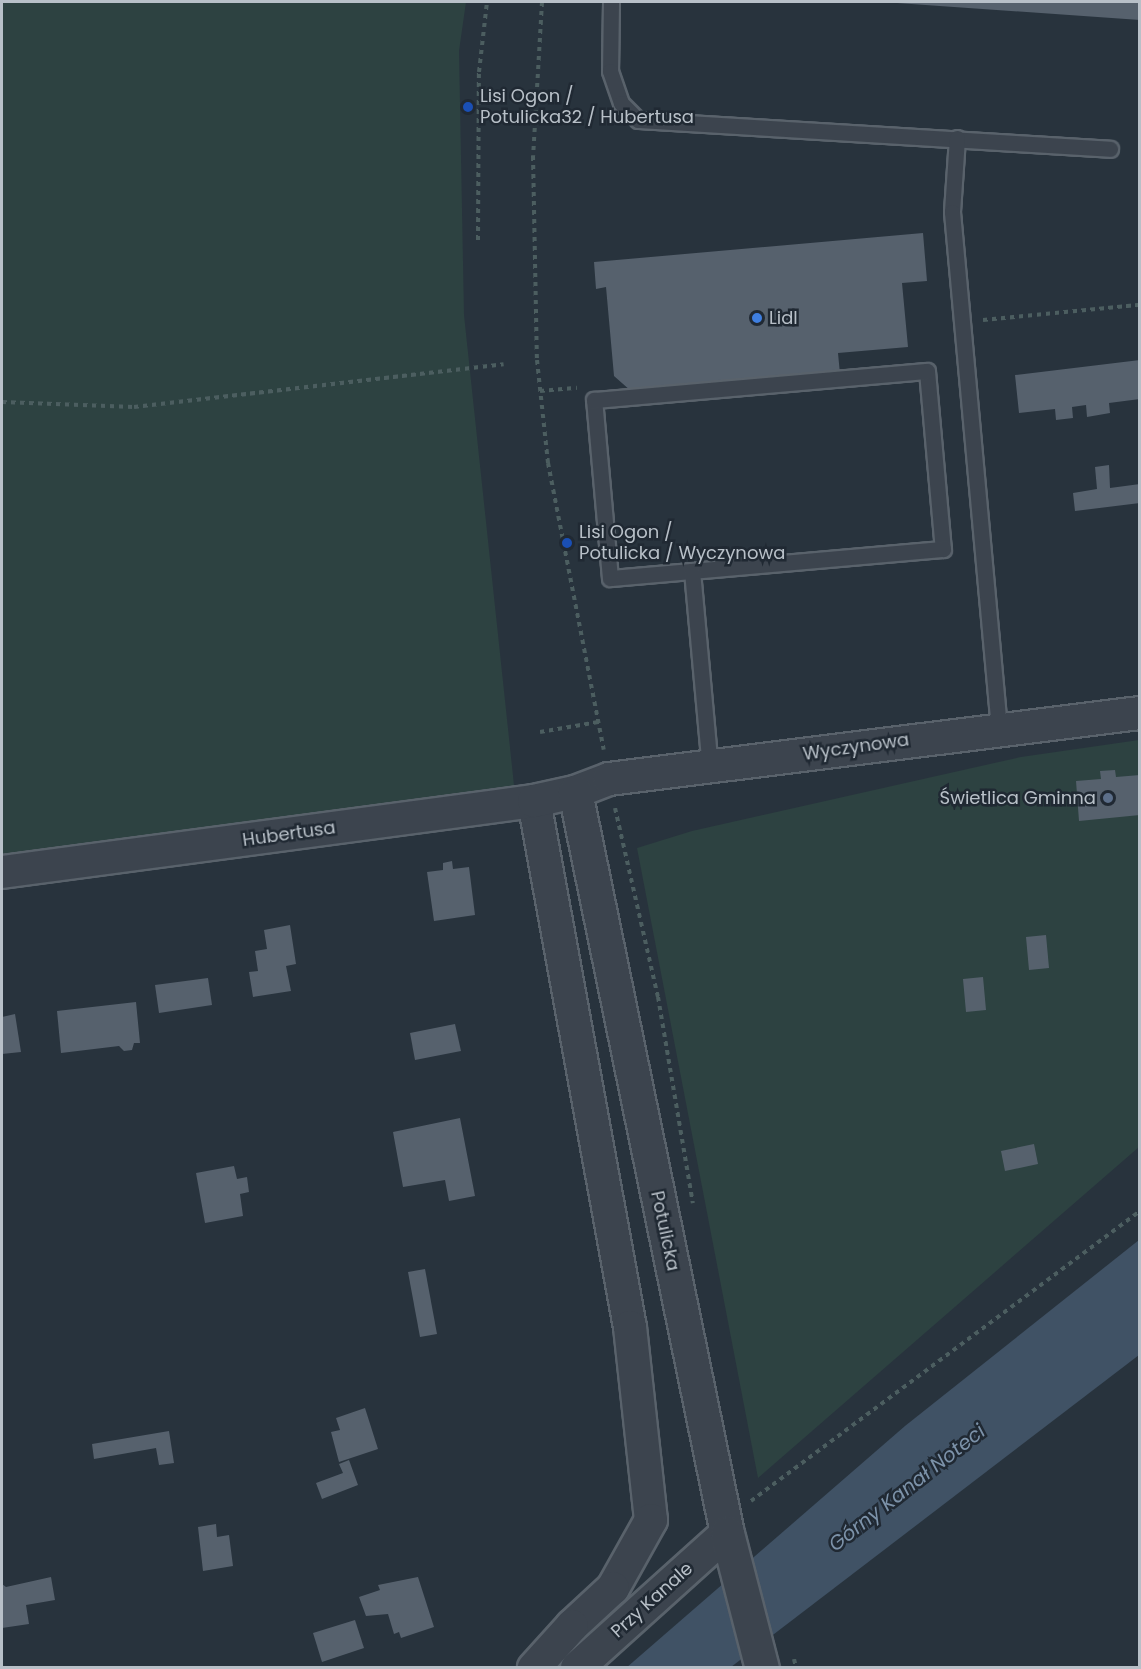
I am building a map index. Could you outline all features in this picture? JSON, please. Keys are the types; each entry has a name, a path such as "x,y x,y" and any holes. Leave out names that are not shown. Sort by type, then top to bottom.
{"street":[{"name":"Wyczynowa","path":"575,792 609,779 999,728 1140,713"},
{"name":"Hubertusa","path":"2,872 534,801 575,792"},
{"name":"Potulicka","path":"575,792 730,1546 762,1668"},
{"path":"534,801 630,1327 651,1520 613,1588 572,1626 534,1668"},
{"name":"Przy Kanale","path":"577,1668 730,1546"}],"lane":[{"path":"611,2 610,71 621,103 638,120 1110,148"},
{"path":"957,138 952,212 965,322 999,728"},
{"path":"927,371 943,549 692,571 610,578 594,400 927,371"},
{"path":"692,571 710,766"}],"path":[{"path":"478,240 479,72 487,2"},
{"path":"542,2 533,156 537,360 548,464 609,779 658,997 695,1213"},
{"path":"965,322 1140,305"},
{"path":"2,402 134,407 504,364"},
{"path":"540,732 598,722"},
{"path":"749,1490 751,1501 1140,1211"}],"green space":[{"path":"2,2 466,2 459,51 464,315 516,804 2,856"},
{"path":"1139,740 1139,1147 758,1478 637,848 692,831 1021,757"}],"water":[{"name":"Górny Kanał Noteci","path":"1139,1240 1139,1355 731,1667 626,1668 905,1426"}],"building":[{"path":"1140,2 1140,20 897,3"},
{"name":"Lidl","path":"923,233 927,281 902,283 908,347 838,353 840,374 631,391 614,376 606,287 596,289 594,262"},
{"path":"1140,360 1140,399 1109,403 1110,413 1087,417 1086,405 1072,407 1073,418 1056,420 1055,409 1019,413 1015,375"},
{"path":"1109,465 1110,488 1140,484 1140,503 1075,511 1073,493 1097,489 1095,467"},
{"name":"Świetlica Gminna","path":"1115,770 1116,777 1140,775 1140,815 1079,821 1076,781 1101,779 1100,771"},
{"path":"452,861 453,869 469,867 475,915 434,921 427,872 443,870 443,863"},
{"path":"290,925 296,964 286,966 291,991 253,997 249,972 258,971 255,951 267,949 264,930"},
{"path":"1046,935 1049,968 1029,970 1026,937"},
{"path":"983,977 986,1010 966,1012 963,979"},
{"path":"208,978 212,1005 159,1013 155,985"},
{"path":"136,1002 140,1043 134,1043 132,1050 124,1051 119,1046 61,1053 57,1011"},
{"path":"15,1014 21,1052 2,1054 2,1017"},
{"path":"455,1024 461,1051 415,1060 410,1033"},
{"path":"460,1118 475,1196 449,1201 445,1180 403,1187 393,1132"},
{"path":"1034,1144 1038,1164 1005,1171 1001,1151"},
{"path":"234,1166 237,1179 247,1177 249,1192 240,1194 243,1216 205,1223 196,1173"},
{"path":"425,1269 437,1334 420,1337 408,1272"},
{"path":"365,1408 378,1449 339,1462 331,1432 340,1430 336,1418"},
{"path":"169,1431 174,1463 159,1465 156,1448 94,1459 92,1444"},
{"path":"349,1460 358,1485 322,1499 316,1483 343,1473 339,1464"},
{"path":"216,1524 217,1537 229,1535 233,1566 203,1571 198,1527"},
{"path":"51,1577 55,1600 26,1605 29,1624 2,1628 2,1584 6,1587"},
{"path":"418,1577 434,1627 401,1638 399,1632 394,1634 388,1614 366,1616 359,1597 380,1590 378,1585"},
{"path":"355,1620 364,1648 322,1662 313,1633"}],"place":[{"name":"Lisi Ogon / Potulicka32 / Hubertusa","path":"468,107"},
{"name":"Lidl","path":"757,318"},
{"name":"Lisi Ogon / Potulicka / Wyczynowa","path":"567,543"},
{"name":"Świetlica Gminna","path":"1108,798"}]}
